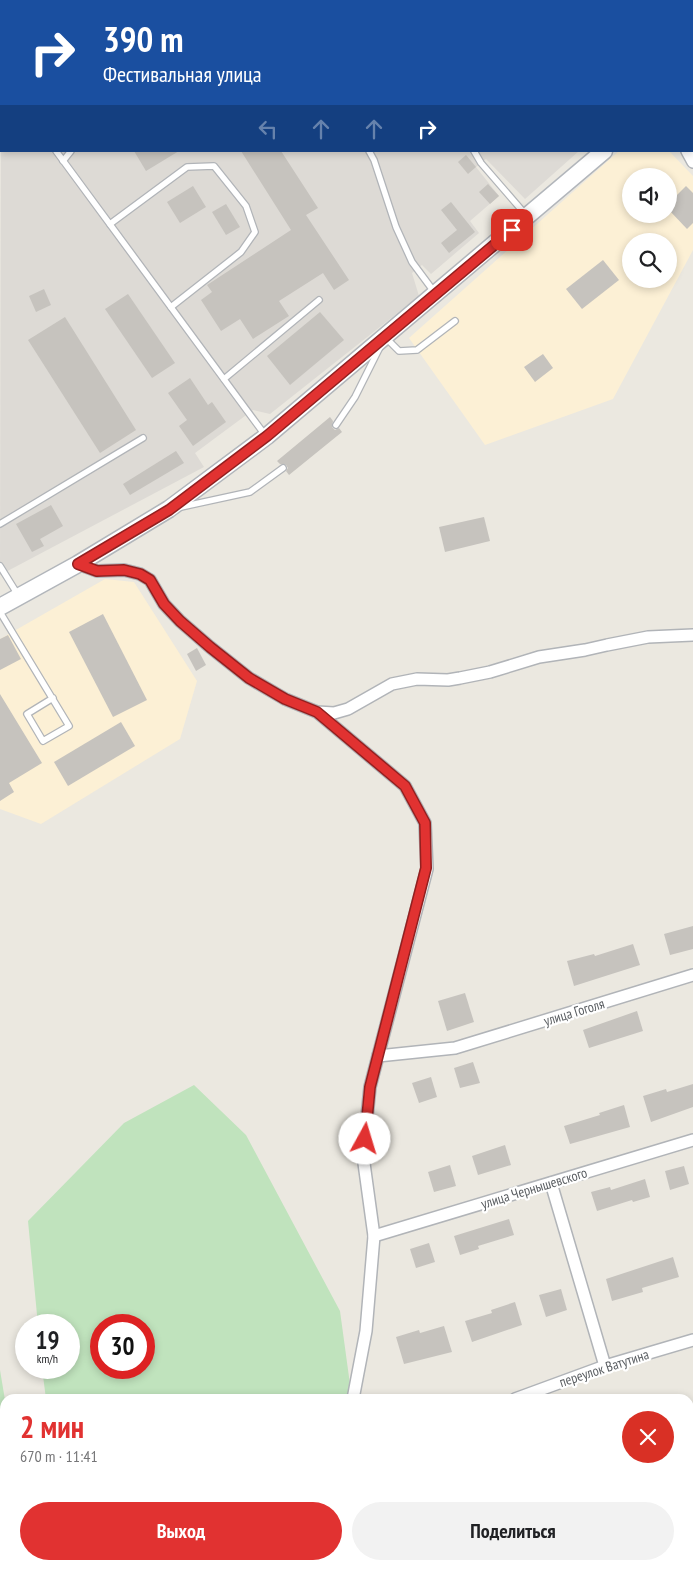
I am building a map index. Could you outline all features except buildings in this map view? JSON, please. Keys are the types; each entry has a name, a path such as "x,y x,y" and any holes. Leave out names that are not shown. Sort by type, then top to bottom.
{"main road":[{"path":"0,607 78,564 169,510 267,436 603,152"}],"street":[{"path":"78,564 97,571 124,570 140,574 150,580 164,604 210,647 249,678 285,699 317,712 405,786 425,823 426,868 370,1087 363,1156 374,1236 366,1331 354,1394"},
{"path":"317,712 334,713 348,709 392,684 418,679 454,679 606,644 648,638 693,635"},
{"name":"улица Гоголя","path":"378,1056 455,1048 693,975"},
{"name":"улица Чернышевского","path":"374,1236 693,1140"},
{"path":"551,1183 605,1366"},
{"name":"переулок Ватутина","path":"529,1394 605,1366 693,1340"}],"lane":[{"path":"57,152 267,436"},
{"path":"63,161 70,152"},
{"path":"370,152 374,160 396,227 412,262 436,294"},
{"path":"475,152 481,163 527,217"},
{"path":"110,224 187,167 214,166 246,206 255,232 241,252 171,307"},
{"path":"224,379 320,300"},
{"path":"336,425 355,397 385,337 399,351 417,350 455,321"},
{"path":"0,524 144,438"},
{"path":"169,510 250,492 283,468"},
{"path":"0,566 19,597"},
{"path":"0,612 69,726 43,741 27,714 52,698"}],"shaded area":[{"path":"1,152 578,152 525,199 486,159 476,167 499,196 470,221 479,233 431,274 422,265 412,273 419,296 270,414 253,410 195,453 204,467 0,575"},
{"path":"618,152 670,152 693,176 693,250 677,280 677,233 622,233 622,288 673,288 613,399 485,445 409,338"},
{"path":"105,579 134,582 197,681 180,739 41,824 0,809 0,639"}],"green space":[{"path":"194,1085 246,1135 340,1311 351,1394 45,1394 43,1379 80,1379 80,1314 37,1314 28,1221 124,1123"},
{"path":"0,1370 4,1394 0,1394"}],"route":[{"path":"365,1139 370,1087 410,937 426,868 425,823 405,786 317,712 285,699 249,678 210,647 164,604 150,580 140,574 124,570 97,571 78,564 169,510 267,436 512,230"}]}
